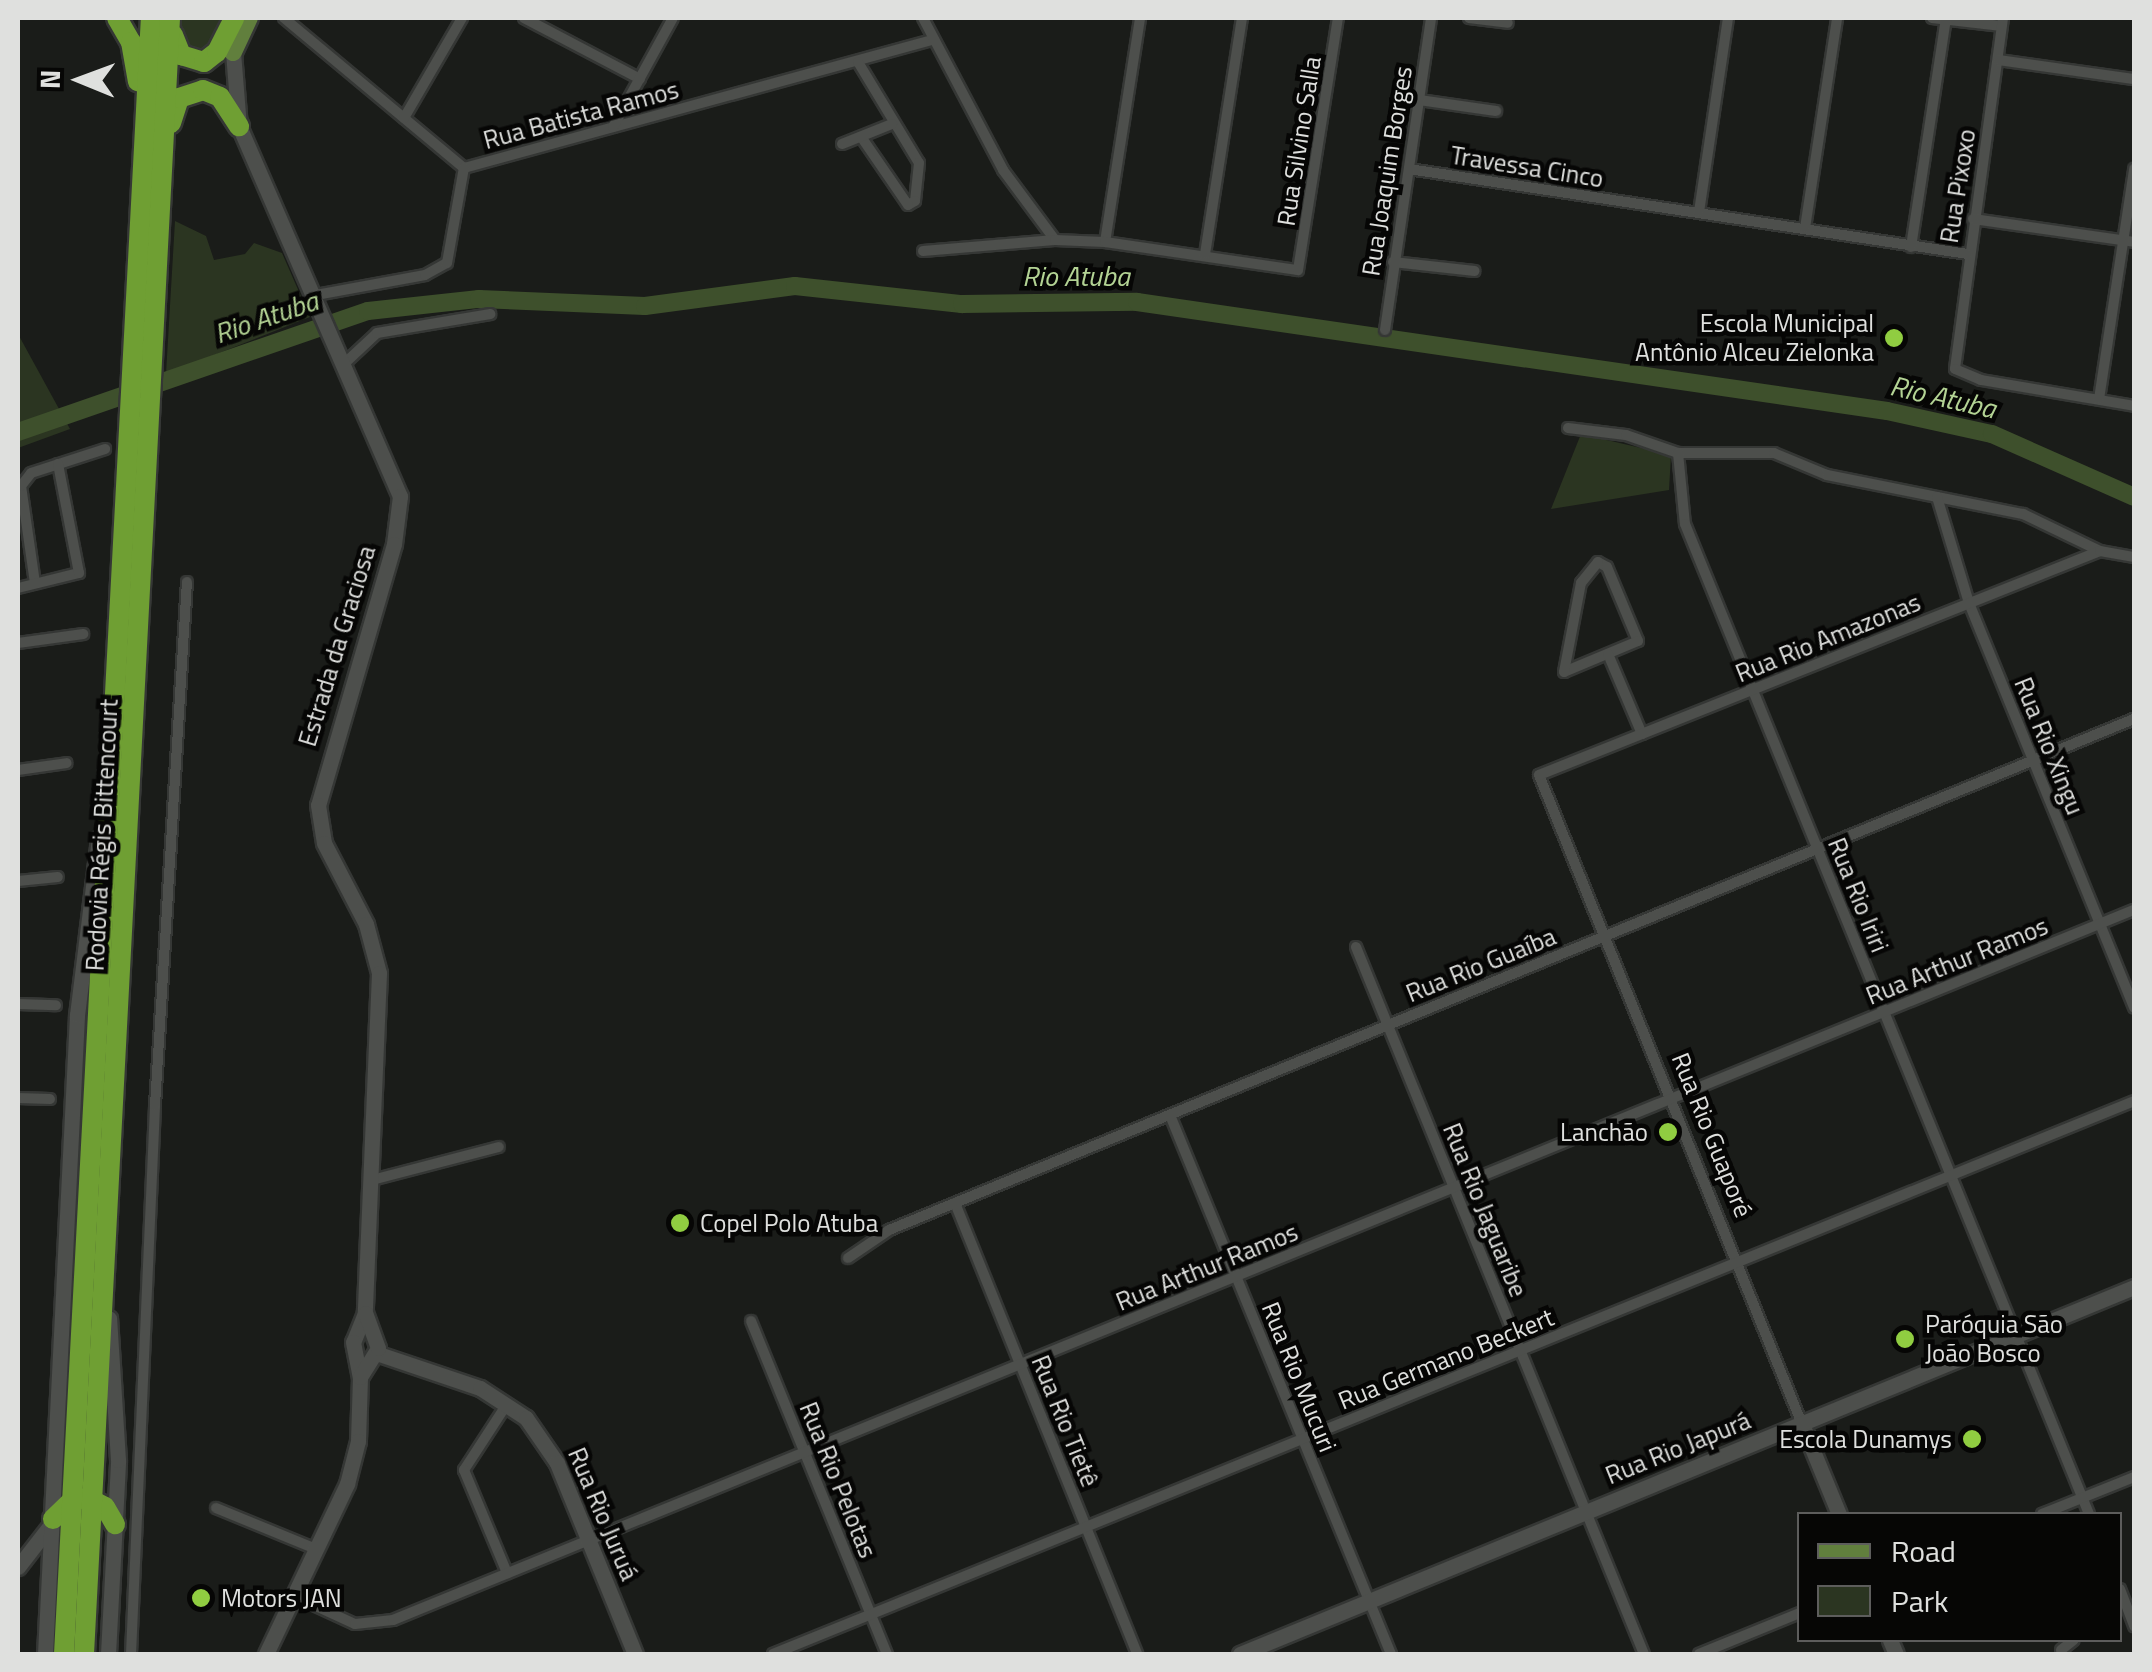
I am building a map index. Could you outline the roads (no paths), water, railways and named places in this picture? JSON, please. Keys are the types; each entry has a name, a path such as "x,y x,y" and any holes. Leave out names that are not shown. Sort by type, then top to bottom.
{"highway":[{"path":"117,18 131,42 139,84 146,282"},
{"name":"Rodovia Régis Bittencourt","path":"84,1654 95,1499 146,282 151,18"},
{"path":"171,18 176,48 196,63 212,58 234,18"},
{"name":"Rodovia Régis Bittencourt","path":"146,282 171,18"},
{"path":"146,282 167,211 172,109 233,52"},
{"path":"184,94 215,94 239,126"},
{"name":"Rodovia Régis Bittencourt","path":"64,1654 114,734 140,416"},
{"path":"53,1519 73,1500 95,1499 115,1524"}],"main road":[{"name":"Estrada da Graciosa","path":"249,18 233,52 239,126 336,339 400,496 394,544 318,805 324,843 366,924 379,973 365,1313 369,1347"},
{"path":"45,1654 77,1015 114,734"},
{"path":"103,1274 116,1408 108,1654"},
{"name":"Rua Rio Japurá","path":"1240,1654 2134,1288"},
{"path":"266,1654 356,1455 360,1377 369,1347"},
{"name":"Rua Rio Juruá","path":"369,1347 507,1404 548,1446 634,1654"},
{"name":"Rua Rio Guaporé","path":"1802,1424 1838,1512"},
{"path":"50,1574 20,1566 53,1519"}],"street":[{"name":"Rua Batista Ramos","path":"284,18 464,168 934,39"},
{"path":"404,118 462,18"},
{"path":"524,18 640,79"},
{"path":"612,127 673,18"},
{"path":"923,18 1003,170 1054,240"},
{"path":"1105,242 1140,18"},
{"path":"923,252 1054,240 1205,254 1242,18"},
{"name":"Rua Silvino Salla","path":"1205,254 1298,270 1338,18"},
{"name":"Rua Joaquim Borges","path":"1385,330 1431,18"},
{"path":"1469,18 1508,22"},
{"path":"1699,212 1728,18"},
{"path":"1805,228 1837,18"},
{"path":"1932,18 2002,22"},
{"path":"1911,246 1946,19"},
{"name":"Rua Pixoxo","path":"2002,22 1953,360 1963,374 1981,380 2099,400"},
{"path":"1998,60 2134,79"},
{"path":"858,62 919,163 919,192 908,205 862,138"},
{"path":"1419,100 1496,111"},
{"path":"842,144 892,124"},
{"path":"319,301 425,275 447,263 464,168"},
{"name":"Travessa Cinco","path":"1409,169 1968,254"},
{"path":"2134,169 2129,242 2099,400 2134,406"},
{"path":"1973,218 2129,242"},
{"path":"1392,262 1475,272"},
{"path":"346,362 377,333 490,314"},
{"path":"1568,428 1626,434 1678,454 1766,451 1828,474 2023,514 2100,551 2134,557"},
{"path":"35,582 21,486 58,464 105,449"},
{"name":"Rua Rio Iriri","path":"1678,454 1685,524 2088,1512"},
{"path":"18,588 79,573 58,464"},
{"name":"Rua Rio Xingu","path":"1936,497 1968,603 2134,1008"},
{"name":"Rua Rio Amazonas","path":"1539,775 2100,551"},
{"path":"1598,562 1608,568 1638,641 1608,654 1564,672 1581,583 1598,562"},
{"path":"130,1654 154,1106 187,582"},
{"path":"18,643 83,634"},
{"path":"1608,654 1642,734"},
{"name":"Rua Rio Guaíba","path":"848,1258 889,1230 2134,719"},
{"path":"18,770 67,763"},
{"name":"Rua Rio Guaporé","path":"1539,775 1802,1424"},
{"path":"18,881 58,876"},
{"name":"Rua Arthur Ramos","path":"294,1596 368,1625 508,1573 2134,910"},
{"name":"Rua Rio Jaguaribe","path":"1356,947 1644,1654"},
{"path":"18,1004 56,1005"},
{"path":"18,1098 50,1100"},
{"name":"Rua Germano Beckert","path":"774,1654 2134,1101"},
{"name":"Rua Rio Mucuri","path":"1170,1114 1391,1654"},
{"path":"372,1180 498,1148"},
{"name":"Rua Rio Tietê","path":"955,1203 1137,1654"},
{"name":"Rua Rio Pelotas","path":"751,1321 887,1654"},
{"path":"507,1404 464,1470 508,1573"},
{"path":"2047,1512 2134,1477"},
{"path":"216,1508 316,1549"},
{"path":"2122,1595 2134,1626"},
{"path":"1699,1654 1797,1614"}],"waterway":[{"name":"Rio Atuba","path":"18,432 368,311 479,299 645,306 795,286 962,304 1137,302 1887,411 1992,434 2134,497"}],"place":[{"name":"Escola Municipal Antônio Alceu Zielonka","path":"1894,338"},
{"name":"Lanchão","path":"1668,1132"},
{"name":"Copel Polo Atuba","path":"680,1223"},
{"name":"Paróquia São João Bosco","path":"1905,1339"},
{"name":"Escola Dunamys","path":"1972,1439"},
{"name":"Motors JAN","path":"201,1598"}]}
